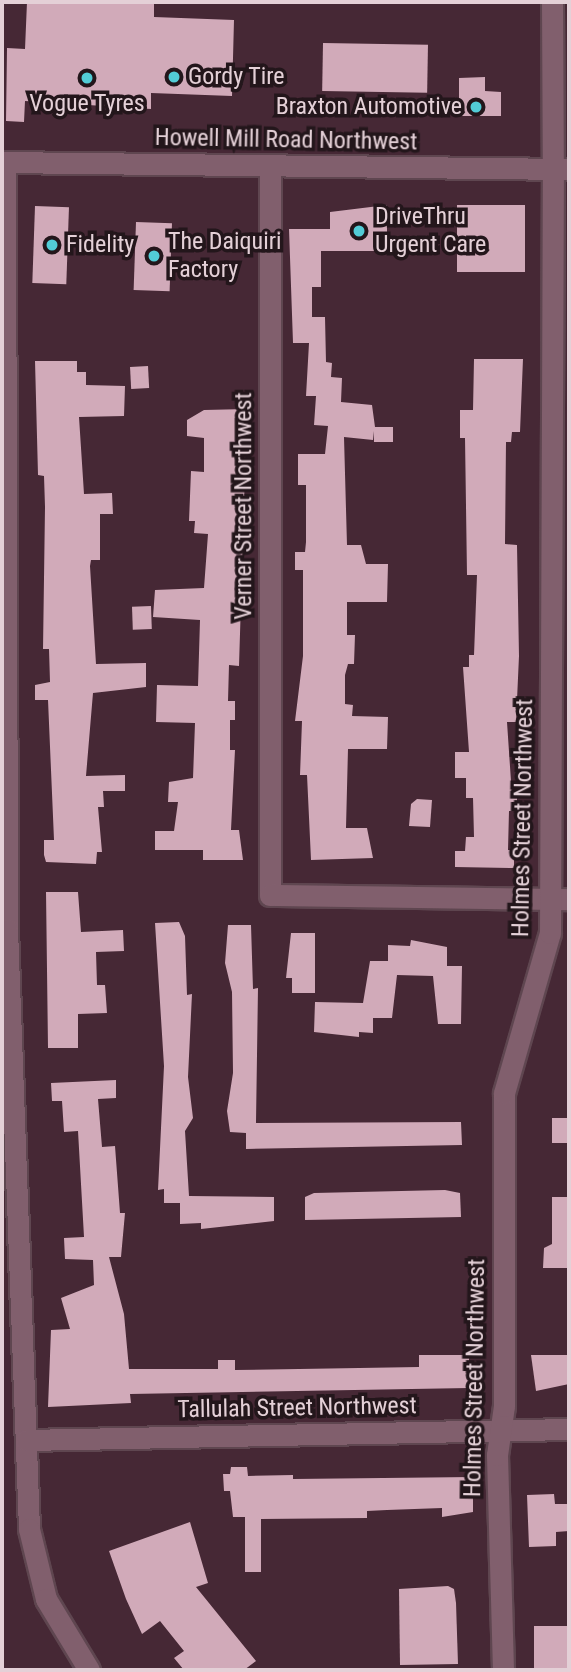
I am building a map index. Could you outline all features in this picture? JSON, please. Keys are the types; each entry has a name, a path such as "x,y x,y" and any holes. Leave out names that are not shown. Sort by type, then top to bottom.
{"street":[{"name":"Holmes Street Northwest","path":"503,1670 500,1431 504,1093 514,1043 545,964 560,899 561,169 553,79 552,2"},
{"path":"553,79 569,114"},
{"path":"3,162 6,1087 11,1337 26,1440 35,1561 46,1599 89,1670"},
{"name":"Howell Mill Road Northwest","path":"3,162 561,169"},
{"name":"Verner Street Northwest","path":"270,167 270,895 560,899"},
{"name":"Tallulah Street Northwest","path":"26,1440 569,1429"}],"building":[{"path":"27,2 154,2 154,17 234,20 232,96 151,93 151,109 25,101 24,122 6,121 7,48 25,49"},
{"path":"323,43 428,45 427,93 322,91"},
{"path":"485,77 485,91 501,92 501,116 459,116 459,78"},
{"path":"387,205 387,251 321,251 321,287 312,287 312,317 325,317 326,362 332,363 331,377 342,378 341,402 372,405 375,427 393,427 393,442 374,442 374,431 373,440 344,437 347,545 361,545 366,564 388,564 387,602 347,602 347,635 355,635 354,664 348,664 345,675 345,704 353,705 352,716 388,717 387,749 348,749 346,828 367,828 373,858 311,860 307,775 300,775 302,721 295,721 303,656 303,570 295,570 295,552 305,552 306,542 306,485 298,485 298,454 325,454 328,426 314,425 316,396 306,396 309,343 293,343 289,229 330,229 330,212"},
{"path":"457,205 525,205 525,272 457,272"},
{"name":"Fidelity","path":"35,206 69,207 66,284 32,283"},
{"name":"The Daiquiri Factory","path":"136,222 172,223 170,291 134,290"},
{"path":"474,359 523,359 520,432 512,432 511,442 506,442 505,544 517,545 519,656 516,722 507,722 512,796 517,796 517,811 509,811 508,850 514,850 514,868 455,867 455,851 465,851 466,837 474,837 473,798 466,798 466,778 455,778 455,752 469,752 463,667 469,667 469,655 474,655 477,575 467,575 465,438 460,438 460,410 473,410"},
{"path":"35,361 77,361 77,372 86,372 86,385 125,386 124,416 79,417 84,494 112,493 113,514 100,514 100,560 91,560 90,566 96,664 146,663 146,687 93,693 86,776 125,775 125,791 103,791 104,807 98,807 102,852 97,852 96,864 46,862 44,855 44,840 54,840 48,700 35,700 35,685 50,682 49,649 43,649 45,507 44,476 38,475"},
{"path":"148,366 149,388 131,389 130,367"},
{"path":"247,409 239,666 229,665 228,701 235,701 235,720 230,720 230,750 235,750 231,830 239,830 243,860 203,860 203,850 155,850 155,831 174,831 178,802 168,802 169,782 193,778 195,723 156,722 157,685 198,686 200,620 153,617 155,590 204,588 208,534 194,533 195,521 189,521 191,471 204,472 204,438 187,436 187,420 204,410"},
{"path":"151,606 152,629 133,630 132,607"},
{"path":"417,799 432,800 430,827 409,826 411,804"},
{"path":"46,892 78,892 81,932 123,930 124,951 96,952 97,985 105,985 107,1013 78,1014 78,1048 48,1048"},
{"path":"179,922 185,936 187,995 192,994 188,1077 193,1118 185,1131 189,1196 274,1197 274,1221 201,1229 201,1223 180,1224 180,1203 164,1203 164,1189 158,1190 164,1066 155,923"},
{"path":"228,925 251,925 253,989 258,988 256,1123 461,1122 462,1145 246,1149 246,1133 230,1132 227,1111 233,1073 232,992 225,963"},
{"path":"291,933 315,933 315,993 292,993 292,978 286,978"},
{"path":"411,940 447,947 447,966 462,966 461,1024 438,1024 433,976 397,975 392,1018 373,1018 373,1033 359,1032 359,1037 314,1032 315,1002 363,1003 370,961 388,961 388,945 410,946"},
{"path":"116,1080 116,1098 98,1099 102,1147 115,1146 120,1213 125,1213 121,1257 109,1257 124,1314 129,1369 218,1369 218,1360 235,1360 235,1370 419,1367 419,1355 469,1355 469,1388 130,1394 131,1403 48,1407 51,1330 70,1329 61,1298 94,1285 93,1260 65,1259 64,1238 84,1237 78,1131 64,1132 62,1101 52,1101 51,1083"},
{"path":"552,1118 569,1118 569,1143 552,1143"},
{"path":"445,1190 460,1193 461,1217 305,1220 305,1197 314,1193"},
{"path":"552,1197 569,1197 569,1268 543,1268 544,1248 552,1244"},
{"path":"531,1355 569,1355 569,1384 536,1391"},
{"path":"231,1467 247,1467 248,1476 293,1475 293,1479 473,1477 473,1512 442,1517 442,1508 367,1511 367,1518 261,1519 261,1572 245,1572 245,1517 233,1517 230,1491 224,1491 223,1474 230,1474"},
{"path":"554,1494 555,1504 569,1504 569,1531 556,1532 556,1546 529,1547 527,1495"},
{"path":"190,1522 208,1583 196,1587 256,1661 244,1670 184,1670 174,1658 184,1651 160,1621 142,1634 126,1599 109,1551"},
{"path":"448,1586 454,1589 456,1603 458,1664 400,1665 399,1589"},
{"path":"534,1626 569,1626 569,1670 534,1670"}],"place":[{"name":"Gordy Tire","path":"174,77"},
{"name":"Vogue Tyres","path":"87,78"},
{"name":"Braxton Automotive","path":"476,107"},
{"name":"DriveThru Urgent Care","path":"359,231"},
{"name":"Fidelity","path":"52,245"},
{"name":"The Daiquiri Factory","path":"154,256"}]}
